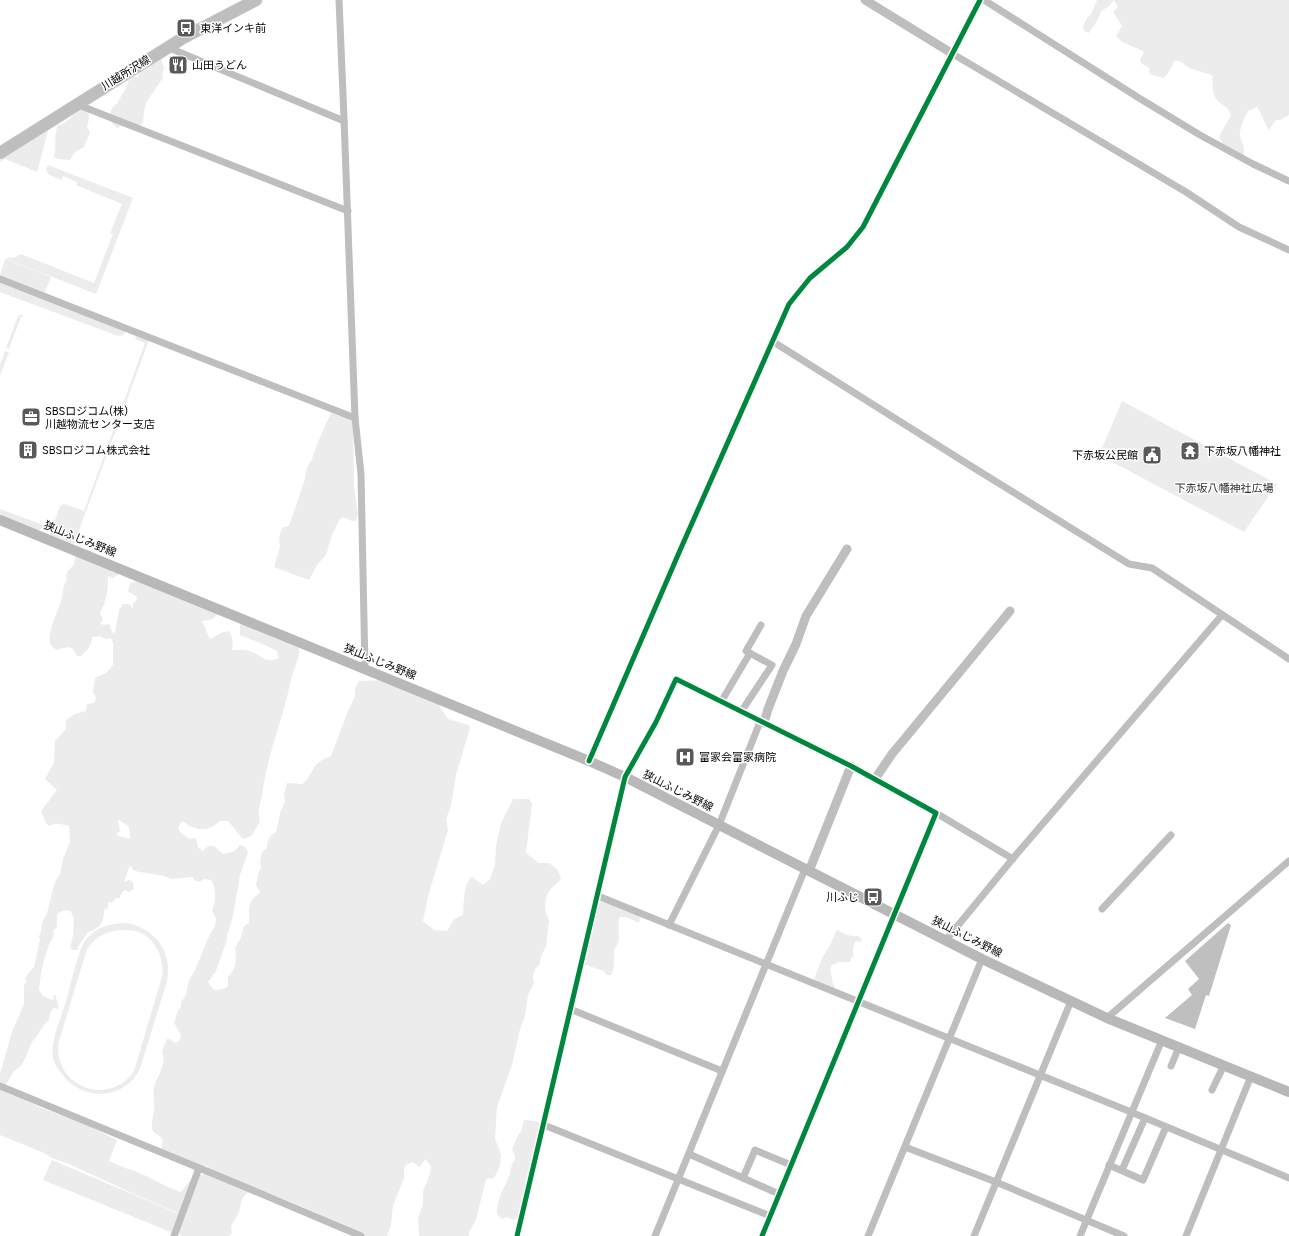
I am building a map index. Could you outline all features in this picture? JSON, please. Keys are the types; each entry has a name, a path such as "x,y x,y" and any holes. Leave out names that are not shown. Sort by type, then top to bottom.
{"main road":[{"name":"川越所沢線","path":"0,152 167,47 256,0"},
{"name":"狭山ふじみ野線","path":"0,520 589,761 719,825 982,959 1070,1001 1107,1018 1289,1092"}],"street":[{"path":"338,0 348,211 355,418 361,474 365,669"},
{"path":"864,0 1186,192 1239,227 1289,250"},
{"path":"589,761 789,304 810,278 847,247 863,227 980,0"},
{"path":"984,0 1200,135 1253,164 1289,181"},
{"path":"167,47 344,121"},
{"path":"76,104 348,211"},
{"path":"0,279 355,418"},
{"path":"772,341 1129,564 1152,568 1289,659"},
{"path":"669,925 719,825 783,671 796,644 806,616 847,549"},
{"path":"875,778 892,754 1010,611"},
{"path":"946,940 1013,859 1222,615"},
{"path":"761,625 746,651 783,671"},
{"path":"721,702 750,653"},
{"path":"741,712 772,665"},
{"path":"517,1236 625,778 656,722 676,679 875,778 1013,859"},
{"path":"656,1236 766,964 851,766"},
{"path":"762,1236 936,813"},
{"path":"1102,909 1171,836"},
{"path":"1107,1018 1289,861"},
{"path":"598,896 1131,1112 1289,1178"},
{"path":"868,1236 982,959"},
{"path":"974,1236 1070,1001"},
{"path":"570,1009 722,1071"},
{"path":"1080,1236 1162,1040"},
{"path":"1171,1066 1179,1047"},
{"path":"1212,1090 1224,1065"},
{"path":"1186,1236 1251,1076"},
{"path":"0,1086 360,1236"},
{"path":"1122,1170 1145,1118"},
{"path":"544,1125 770,1216"},
{"path":"1109,1165 1143,1180 1166,1127"},
{"path":"905,1147 996,1182 1124,1236"},
{"path":"743,1178 755,1150 791,1165"},
{"path":"689,1154 779,1194"},
{"path":"174,1236 199,1168"}],"green space":[{"path":"1097,0 1114,0 1108,7 1101,11 1097,21 1089,33 1084,31 1083,27"},
{"path":"1114,0 1289,0 1289,115 1280,120 1276,120 1269,130 1257,107 1248,111 1241,127 1240,135 1244,149 1243,155 1223,144 1219,137 1231,115 1227,107 1216,99 1213,86 1213,76 1192,69 1182,62 1175,60 1167,75 1163,78 1150,74 1150,68 1142,64 1140,60 1143,51 1122,42 1116,36 1122,26 1113,12 1118,7"},
{"path":"161,58 164,69 162,74 163,78 147,101 143,123 135,130 124,125 117,128 109,120 110,112 118,103 130,78 137,77 143,69"},
{"path":"83,109 89,113 87,127 90,132 84,147 75,152 70,160 57,159 54,157 58,125 66,122 76,112"},
{"path":"47,130 48,131 37,172 5,159 0,162 0,160"},
{"path":"48,165 133,198 96,294 6,259 9,257 13,258 21,254 94,283 113,234 110,233 122,204 76,185 77,182 63,176 62,180 49,175 46,169"},
{"path":"5,259 51,277 44,294 0,276"},
{"path":"0,283 126,330 124,335 118,336 0,292"},
{"path":"22,314 23,317 21,317 9,349 6,348 18,316"},
{"path":"136,336 149,340 74,544 51,536 50,534 60,506 64,504 84,511 145,343 135,339"},
{"path":"5,351 9,352 0,376 0,365"},
{"name":"下赤坂八幡神社広場","path":"1122,401 1277,484 1244,532 1099,455"},
{"path":"331,413 353,420 354,487 358,514 356,521 343,517 340,519 332,535 326,555 317,565 309,580 274,567 280,547 279,538 282,528 289,526 305,479 307,468"},
{"path":"0,509 43,525 42,529 39,531 0,516"},
{"path":"79,555 99,562 103,568 110,566 124,572 112,578 108,576 107,595 100,613 103,620 100,624 110,625 112,633 115,632 119,610 123,604 129,604 133,608 133,604 137,599 136,596 128,592 130,583 140,580 218,613 213,619 202,621 210,639 223,632 229,631 233,645 232,650 247,650 267,660 279,658 277,651 240,635 240,625 243,623 293,643 299,648 264,780 259,808 260,822 251,836 243,839 228,821 220,821 206,829 197,829 182,821 178,827 180,832 189,839 196,838 198,847 203,851 208,846 214,846 223,854 235,851 240,845 245,847 248,852 240,875 227,940 216,971 208,982 213,989 217,990 226,988 228,985 228,977 233,971 235,963 235,948 241,937 244,926 249,923 249,910 251,903 260,893 256,886 261,867 260,862 262,852 267,848 270,837 276,832 280,813 285,801 284,794 287,783 302,784 318,763 331,756 355,696 355,688 359,681 383,680 439,705 448,719 469,725 470,728 456,775 451,806 446,819 448,830 429,893 423,921 434,930 447,931 454,919 463,915 465,889 472,877 483,885 490,879 495,865 496,846 501,823 513,799 529,799 532,803 526,853 539,863 549,863 558,870 561,879 549,891 546,898 545,909 549,920 546,947 539,965 535,969 533,977 534,983 528,995 525,1016 520,1029 512,1065 497,1107 495,1138 501,1155 500,1166 494,1178 486,1179 476,1220 469,1232 469,1236 419,1236 418,1219 423,1204 423,1191 430,1174 431,1166 425,1159 420,1167 412,1162 404,1168 404,1178 393,1206 391,1224 387,1236 366,1236 273,1195 254,1195 250,1192 243,1197 238,1213 231,1226 232,1233 229,1236 182,1236 174,1231 173,1233 43,1180 52,1160 177,1212 0,1135 0,1074 12,1032 24,1004 24,985 27,981 25,979 34,967 42,923 47,913 55,882 60,874 63,859 70,842 69,826 56,824 49,826 46,823 41,811 57,790 45,779 54,762 55,741 66,729 66,720 75,714 86,711 87,704 94,703 96,698 93,692 95,678 106,673 113,665 113,643 111,638 106,639 100,636 92,637 89,648 81,656 77,656 73,649 68,647 56,650 50,643 49,639 51,628 62,598 64,586 67,580 66,576 68,570 74,565 75,557","holes":["118,820 129,827 130,839 116,835 120,831","130,865 134,871 164,876 172,879 193,877 194,880 200,882 204,879 211,880 215,891 212,911 216,919 215,926 189,980 186,995 181,1002 181,1007 178,1010 174,1023 181,1035 179,1041 175,1043 170,1039 167,1039 162,1051 164,1060 154,1091 152,1128 154,1132 163,1140 161,1150 200,1166 206,1166 209,1168 207,1173 190,1180 181,1192 109,1161 117,1140 81,1122 41,1108 3,1090 13,1072 22,1065 32,1042 49,1020 50,1013 53,1008 59,1009 55,993 53,1000 43,996 39,990 45,955 54,935 53,931 57,927 57,914 62,911 70,910 74,918 73,936 70,947 72,950 78,950 78,947 88,932 96,929 102,921 104,910 108,908 108,902 112,903 116,898 120,898 122,892 126,890 128,892 134,889 133,882 129,880 124,882"]},
{"path":"595,901 607,902 619,906 621,910 627,910 640,916 639,923 626,917 620,917 618,926 619,938 617,946 614,949 614,966 611,975 607,975 604,971 583,964"},
{"path":"125,923 142,928 156,938 165,953 168,971 167,979 141,1066 135,1077 126,1086 116,1091 104,1094 92,1093 81,1090 62,1074 56,1066 54,1060 52,1052 53,1045 56,1030 66,1002 82,946 90,935 100,928","holes":["123,930 136,931 143,934 153,943 162,963 162,977 134,1071 123,1082 110,1089 97,1090 84,1087 72,1080 64,1070 59,1056 59,1041 87,949 101,935"]},
{"path":"837,930 849,935 858,936 862,939 860,942 856,941 853,950 854,956 851,958 850,962 839,962 832,965 830,969 835,987 834,989 816,982 814,979 822,958"},
{"path":"524,1120 536,1121 541,1124 535,1154 532,1157 525,1196 520,1204 522,1207 520,1217 513,1220 507,1217 502,1219 497,1214 498,1203 515,1159 512,1150 521,1131"}],"shaded area":[{"path":"1228,923 1231,925 1209,996 1206,995 1195,1029 1165,1018 1192,995 1188,989 1199,979 1185,961"}],"cycle path":[{"path":"589,761 789,304 810,278 847,247 863,227 980,0"},
{"path":"517,1236 625,777 656,722 676,679 851,766 936,813 762,1236"}],"place":[{"name":"東洋インキ前","path":"186,28"},
{"name":"山田うどん","path":"178,65"},
{"name":"SBSロジコム(株) 川越物流センター支店","path":"31,417"},
{"name":"SBSロジコム株式会社","path":"28,450"},
{"name":"下赤坂八幡神社","path":"1190,451"},
{"name":"下赤坂公民館","path":"1152,455"},
{"name":"富家会富家病院","path":"685,757"},
{"name":"川ふじ","path":"873,897"}]}
